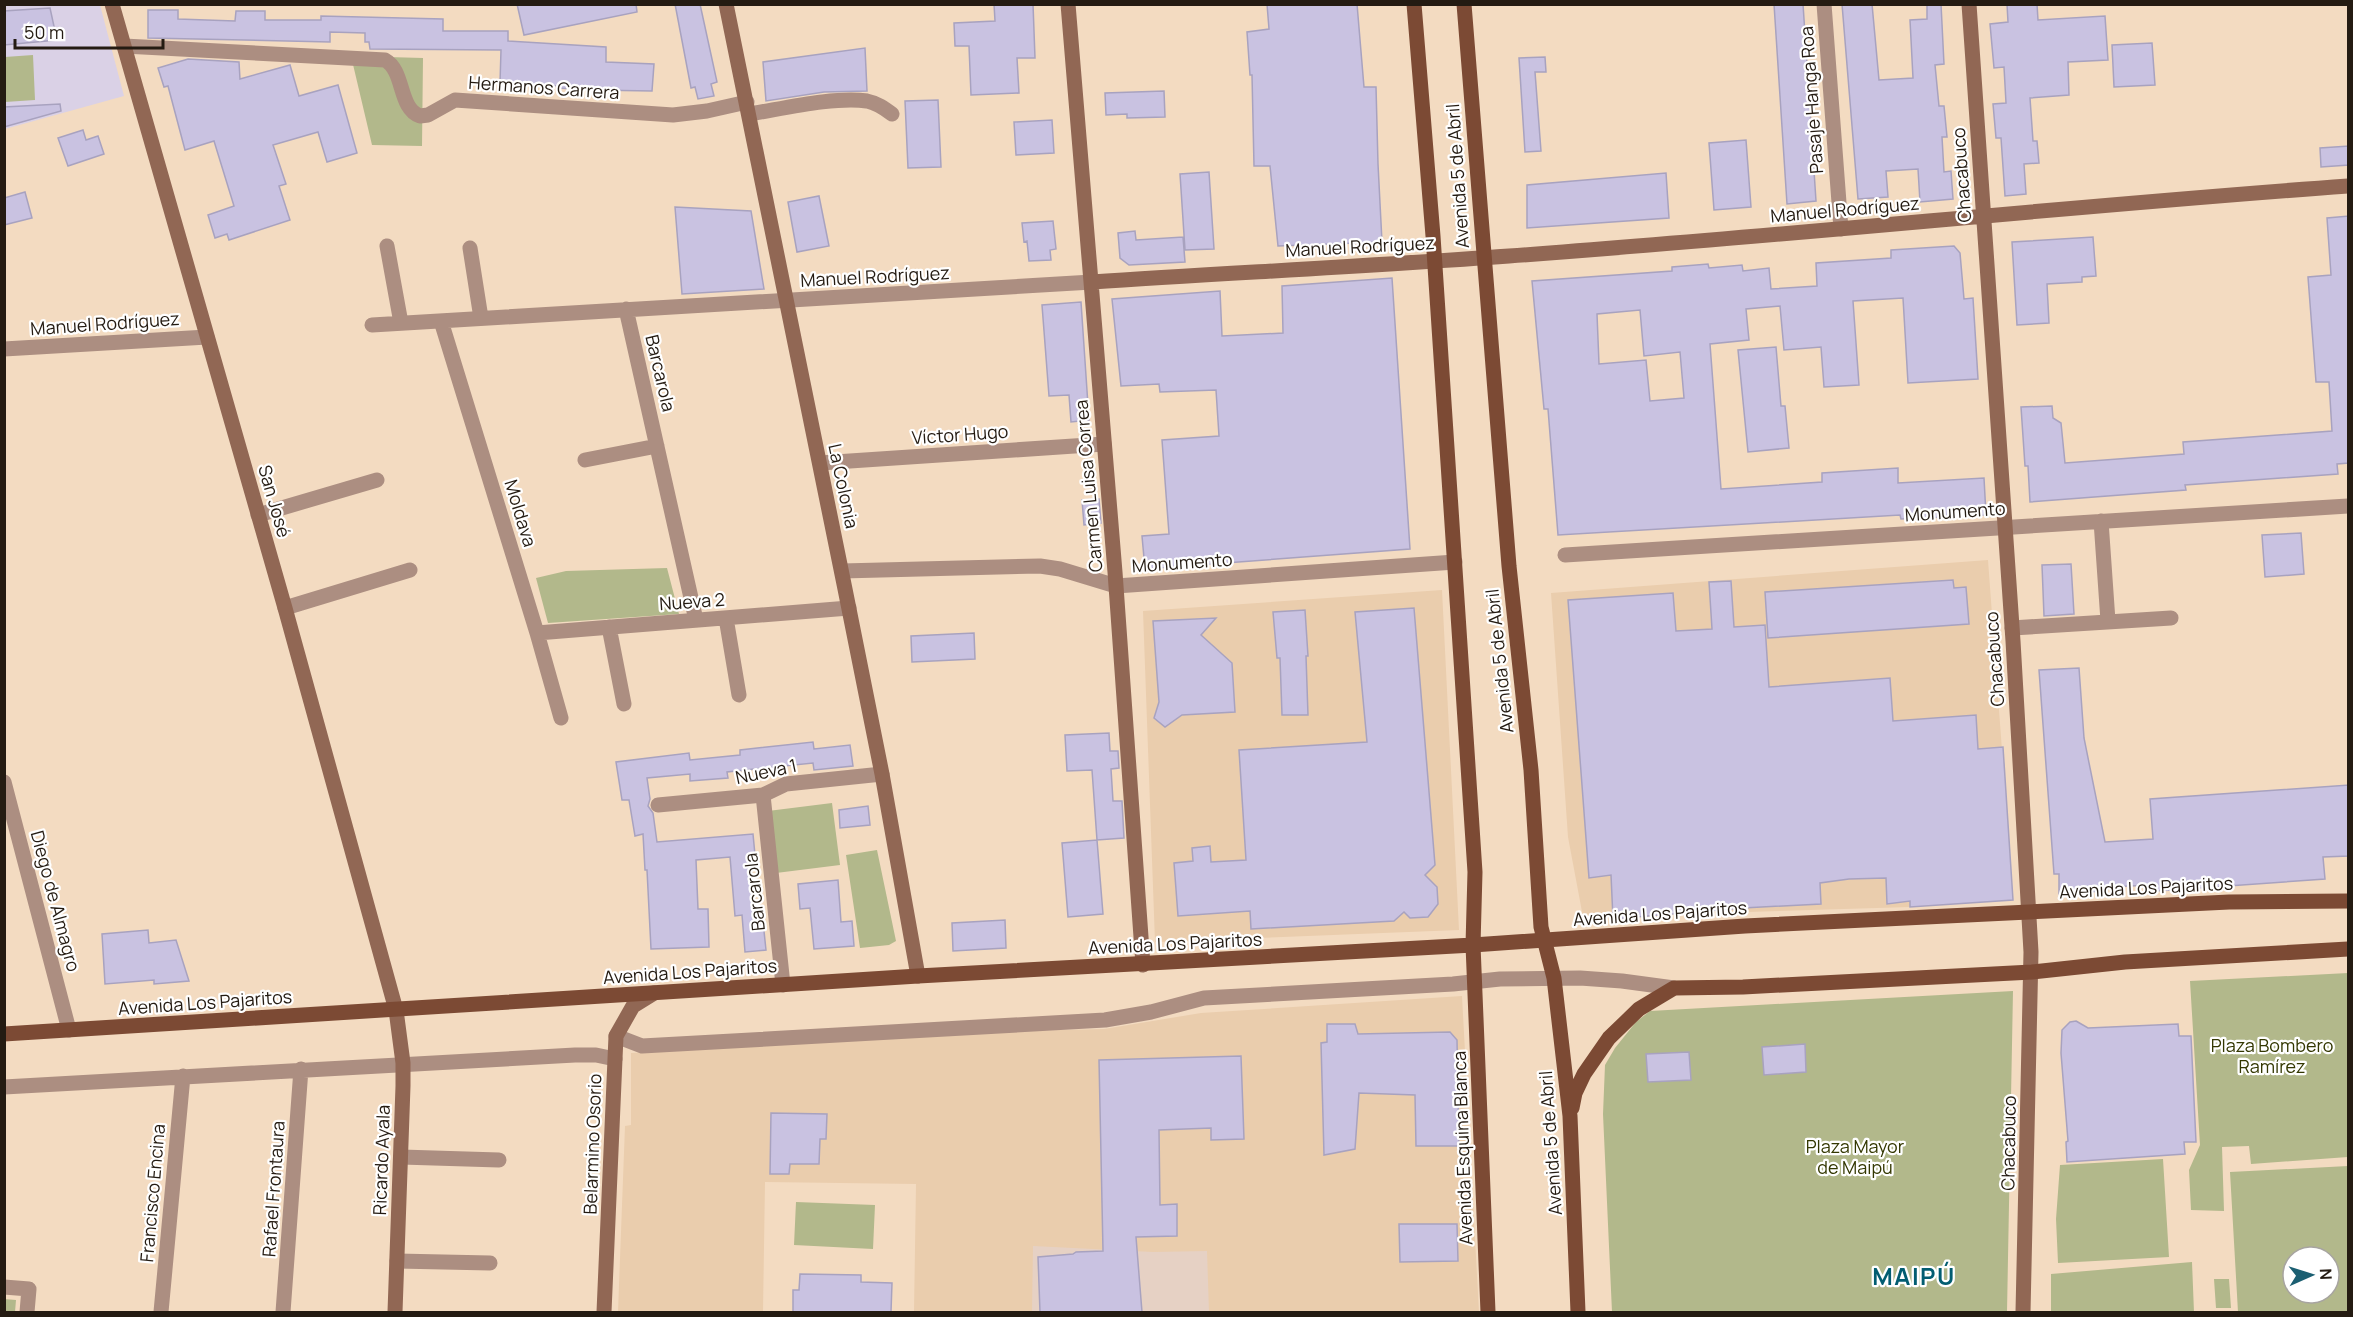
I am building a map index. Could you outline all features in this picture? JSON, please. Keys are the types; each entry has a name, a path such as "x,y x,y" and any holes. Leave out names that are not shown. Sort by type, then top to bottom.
{"main road":[{"name":"Avenida 5 de Abril","path":"1414,4 1434,261 1475,872 1473,945 1475,983"},
{"name":"Avenida 5 de Abril","path":"1464,4 1509,566 1531,770 1541,927 1554,978 1570,1116 1578,1312"},
{"name":"Avenida Los Pajaritos","path":"4,1034 918,976 1545,941 1745,926 2229,902 2349,901"},
{"path":"1570,1116 1575,1093 1584,1074 1608,1038 1639,1009 1674,988 1743,987 2032,972 2125,962 2349,948"},
{"name":"Avenida Esquina Blanca","path":"1475,983 1488,1312"}],"street":[{"name":"San José","path":"112,4 285,608 396,1010"},
{"name":"La Colonia","path":"726,4 842,571 882,774 918,976"},
{"name":"Carmen Luisa Correa","path":"1068,4 1116,586 1143,965"},
{"name":"Pasaje Hanga Roa","path":"1824,4 1841,229"},
{"name":"Chacabuco","path":"1969,4 2012,628 2032,972 2023,1312"},
{"name":"Hermanos Carrera","path":"124,46 385,60 393,66 411,110 420,116 428,115 455,100 673,115 748,108"},
{"path":"748,108 865,101 875,103 892,114"},
{"name":"Manuel Rodríguez","path":"372,325 1483,258 1841,229 2148,200 2349,186"},
{"path":"387,246 401,323"},
{"path":"470,248 481,318"},
{"name":"Barcarola","path":"626,309 696,620"},
{"name":"Moldava","path":"441,321 561,718"},
{"name":"Manuel Rodríguez","path":"4,349 207,336"},
{"name":"Víctor Hugo","path":"820,462 1104,444"},
{"path":"585,460 657,446"},
{"path":"258,515 377,480"},
{"name":"Monumento","path":"1565,555 2349,506"},
{"path":"2101,521 2108,621"},
{"name":"Monumento","path":"842,571 1040,566 1060,569 1116,586 1455,562"},
{"path":"285,608 410,570"},
{"name":"Nueva 2","path":"537,633 849,608"},
{"path":"726,618 739,695"},
{"path":"2012,628 2171,618"},
{"path":"609,627 624,704"},
{"name":"Nueva 1","path":"658,805 763,795 786,784 882,774"},
{"name":"Diego de Almagro","path":"4,782 69,1030"},
{"name":"Barcarola","path":"763,795 783,985"},
{"path":"616,1036 642,1046 1006,1027 1116,1018 1204,998 1475,983 1500,979 1554,978 1622,981 1674,988"},
{"name":"Belarmino Osorio","path":"604,1312 616,1036 633,1006 654,993"},
{"name":"Ricardo Ayala","path":"395,1312 403,1063 396,1010"},
{"path":"4,1087 575,1055 596,1055 615,1059"},
{"name":"Rafael Frontaura","path":"283,1312 301,1069"},
{"name":"Francisco Encina","path":"161,1312 183,1076"},
{"path":"401,1157 499,1160"},
{"path":"397,1261 490,1263"},
{"path":"4,1287 29,1289 27,1312"}],"shaded area":[{"path":"5,5 100,5 124,96 5,129"},
{"path":"1988,560 2013,900 1910,907 1583,917 1568,837 1551,593"},
{"path":"1442,590 1459,930 1155,942 1143,611"},
{"path":"1462,996 1479,1312 914,1312 916,1184 765,1182 763,1312 618,1312 625,1126 631,1125 631,1053 1017,1031 1104,1029 1201,1013"},
{"path":"1033,1246 1153,1252 1207,1251 1209,1312 1032,1312"}],"green space":[{"path":"33,55 35,100 5,102 5,57"},
{"path":"351,56 423,58 422,146 372,145"},
{"path":"667,568 679,614 548,623 536,578 566,571"},
{"path":"832,803 840,865 776,873 768,811"},
{"path":"877,850 896,941 889,945 860,948 846,855"},
{"name":"Plaza Bombero Ramírez","path":"2348,973 2348,1157 2251,1164 2249,1146 2222,1147 2224,1211 2191,1210 2189,1170 2200,1145 2190,981"},
{"name":"Plaza Mayor de Maipú","path":"2013,991 2007,1312 1612,1312 1603,1114 1605,1065 1615,1048 1636,1022 1650,1011"},
{"path":"2163,1159 2169,1257 2058,1263 2056,1219 2060,1165"},
{"path":"2348,1166 2348,1312 2238,1312 2230,1172"},
{"path":"796,1202 875,1205 873,1249 794,1245"},
{"path":"2192,1262 2194,1312 2051,1312 2051,1274"},
{"path":"2214,1279 2229,1279 2231,1308 2216,1308"},
{"path":"4,1299 16,1300 15,1312 5,1312"}],"building":[{"path":"517,4 636,4 637,12 524,35"},
{"path":"675,4 700,4 717,82 711,84 714,96 698,99 695,87 691,88"},
{"path":"994,4 1033,4 1035,58 1017,58 1019,93 971,95 969,46 955,46 954,23 995,21"},
{"path":"1267,4 1357,4 1364,87 1376,87 1382,242 1278,246 1270,166 1254,166 1252,75 1250,75 1247,32 1269,29"},
{"path":"1774,4 1803,4 1816,201 1787,204"},
{"path":"1842,4 1872,4 1879,80 1913,78 1910,20 1927,19 1927,4 1941,4 1944,64 1935,65 1939,106 1944,106 1947,137 1942,137 1944,172 1951,171 1953,199 1920,202 1918,169 1886,171 1888,197 1858,199"},
{"path":"2007,4 2037,4 2038,20 2105,16 2108,60 2068,62 2069,95 2030,98 2033,141 2037,141 2039,163 2024,164 2026,194 2005,196 2001,138 1996,138 1993,104 2006,103 2004,67 1994,68 1990,24 2008,22"},
{"path":"50,8 57,40 4,45 4,11"},
{"path":"148,10 178,10 178,19 235,21 236,11 265,11 265,20 321,20 321,16 443,19 443,31 508,31 508,41 606,47 606,62 654,64 652,91 593,90 500,83 501,50 370,49 369,42 365,42 365,33 330,32 330,42 148,38"},
{"path":"2152,43 2155,85 2114,87 2112,45"},
{"path":"865,48 867,91 824,92 766,101 763,62"},
{"path":"1545,57 1546,72 1535,72 1541,151 1525,152 1519,58"},
{"path":"188,59 239,62 240,79 290,65 299,96 338,85 357,153 327,162 318,132 273,145 286,184 279,186 290,220 229,240 227,234 215,238 208,215 234,206 214,141 185,150 168,86 164,87 158,68"},
{"path":"1164,91 1165,117 1127,118 1127,114 1106,115 1105,93"},
{"path":"938,100 941,167 908,168 905,101"},
{"path":"60,104 61,111 4,127 4,107"},
{"path":"1052,120 1054,153 1016,155 1014,122"},
{"path":"83,130 86,140 98,136 104,154 68,166 58,138"},
{"path":"1746,140 1751,207 1714,210 1709,143"},
{"path":"2349,146 2349,165 2321,167 2320,148"},
{"path":"1209,172 1214,249 1185,250 1180,174"},
{"path":"1666,173 1669,218 1527,228 1527,185"},
{"path":"25,192 32,218 4,225 4,198"},
{"path":"819,196 829,246 797,252 788,202"},
{"path":"675,207 751,211 764,289 682,294"},
{"path":"2349,216 2349,463 2337,464 2338,474 2185,485 2186,490 2030,502 2021,407 2052,406 2053,418 2061,423 2065,463 2184,454 2183,442 2332,431 2329,382 2316,382 2308,277 2331,275 2327,218"},
{"path":"1053,221 1056,249 1050,250 1051,260 1029,261 1022,223"},
{"path":"1135,231 1136,240 1183,237 1185,262 1129,265 1120,258 1118,233"},
{"path":"2093,237 2096,276 2082,277 2082,282 2047,284 2049,323 2017,325 2012,242"},
{"path":"1954,246 1960,253 1964,299 1973,298 1978,379 1908,383 1903,298 1853,301 1859,385 1824,387 1821,347 1784,350 1780,306 1746,309 1749,340 1710,344 1721,489 1822,482 1822,473 1898,468 1898,483 1984,478 1986,515 1901,519 1900,515 1558,535 1548,409 1544,409 1532,281 1672,271 1672,267 1708,264 1709,268 1742,265 1743,271 1769,268 1771,289 1817,286 1816,263 1891,258 1891,250","holes":["1640,310 1644,356 1680,352 1684,398 1650,401 1646,360 1599,364 1597,314"]},
{"path":"1392,278 1410,549 1145,569 1142,536 1169,534 1162,440 1219,436 1216,390 1160,392 1159,384 1121,386 1112,299 1220,291 1222,336 1283,333 1282,286"},
{"path":"1081,302 1089,420 1071,422 1069,395 1049,396 1042,305"},
{"path":"1776,347 1781,406 1785,406 1789,448 1748,452 1738,350"},
{"path":"1099,499 1101,523 1084,525 1082,500"},
{"path":"2301,533 2304,574 2265,577 2262,535"},
{"path":"2071,564 2074,614 2044,616 2042,565"},
{"path":"1953,580 1954,588 1966,587 1969,624 1768,638 1765,592"},
{"path":"1731,581 1734,627 1765,625 1769,687 1890,678 1893,721 1976,715 1978,749 2003,747 2013,900 1910,907 1910,901 1887,904 1886,878 1849,879 1820,883 1821,904 1613,919 1611,875 1589,878 1568,600 1673,593 1676,631 1712,629 1709,582"},
{"path":"1414,608 1435,865 1425,875 1437,887 1438,904 1428,917 1410,918 1404,912 1394,921 1251,929 1250,911 1178,916 1174,863 1193,861 1192,848 1210,846 1211,862 1246,860 1239,750 1367,742 1355,612"},
{"path":"1305,610 1308,715 1282,715 1280,658 1277,658 1273,612"},
{"path":"1216,618 1201,635 1232,663 1235,712 1182,715 1165,727 1154,718 1159,702 1153,621"},
{"path":"974,633 975,659 912,662 911,636"},
{"path":"2079,668 2084,738 2105,842 2153,839 2150,799 2349,785 2349,856 2323,857 2325,879 2157,891 2156,885 2103,887 2103,891 2059,894 2059,874 2054,874 2039,670"},
{"path":"1109,733 1110,751 1118,751 1119,768 1111,769 1113,801 1122,801 1124,838 1097,840 1092,770 1067,771 1065,735"},
{"path":"813,742 814,749 850,745 853,766 814,770 813,763 727,772 728,778 690,781 690,774 647,778 650,799 648,806 653,813 657,842 753,834 755,855 750,856 755,912 762,912 766,950 745,952 742,915 735,916 730,857 696,860 698,909 708,909 709,947 651,949 643,834 635,836 629,800 622,800 616,762 689,753 690,760 740,755 740,750"},
{"path":"868,806 870,825 840,828 839,810"},
{"path":"1097,840 1103,914 1068,917 1062,843"},
{"path":"838,880 841,922 852,921 854,946 814,949 810,908 800,909 798,884"},
{"path":"1005,920 1006,948 953,951 952,923"},
{"path":"148,930 149,943 176,940 189,981 154,984 154,980 105,984 102,934"},
{"path":"2076,1021 2088,1028 2178,1024 2179,1036 2191,1036 2196,1142 2184,1142 2185,1154 2067,1162 2066,1142 2068,1141 2061,1053 2062,1030 2070,1022"},
{"path":"1327,1024 1355,1024 1358,1034 1450,1032 1457,1040 1459,1146 1416,1146 1415,1095 1359,1093 1355,1149 1324,1155 1321,1043 1327,1042"},
{"path":"1805,1044 1806,1072 1764,1075 1762,1047"},
{"path":"1689,1052 1691,1080 1648,1082 1646,1054"},
{"path":"1241,1056 1244,1139 1211,1140 1211,1128 1159,1130 1160,1205 1177,1204 1177,1236 1136,1237 1142,1312 1040,1312 1038,1257 1103,1251 1099,1060"},
{"path":"771,1113 827,1114 826,1139 820,1139 819,1164 790,1164 789,1174 770,1174"},
{"path":"1399,1224 1457,1224 1458,1261 1400,1262"},
{"path":"800,1274 861,1275 861,1282 892,1283 891,1312 793,1312 793,1290 799,1290"}],"district":[{"name":"MAIPÚ","path":"1914,1275"}]}
